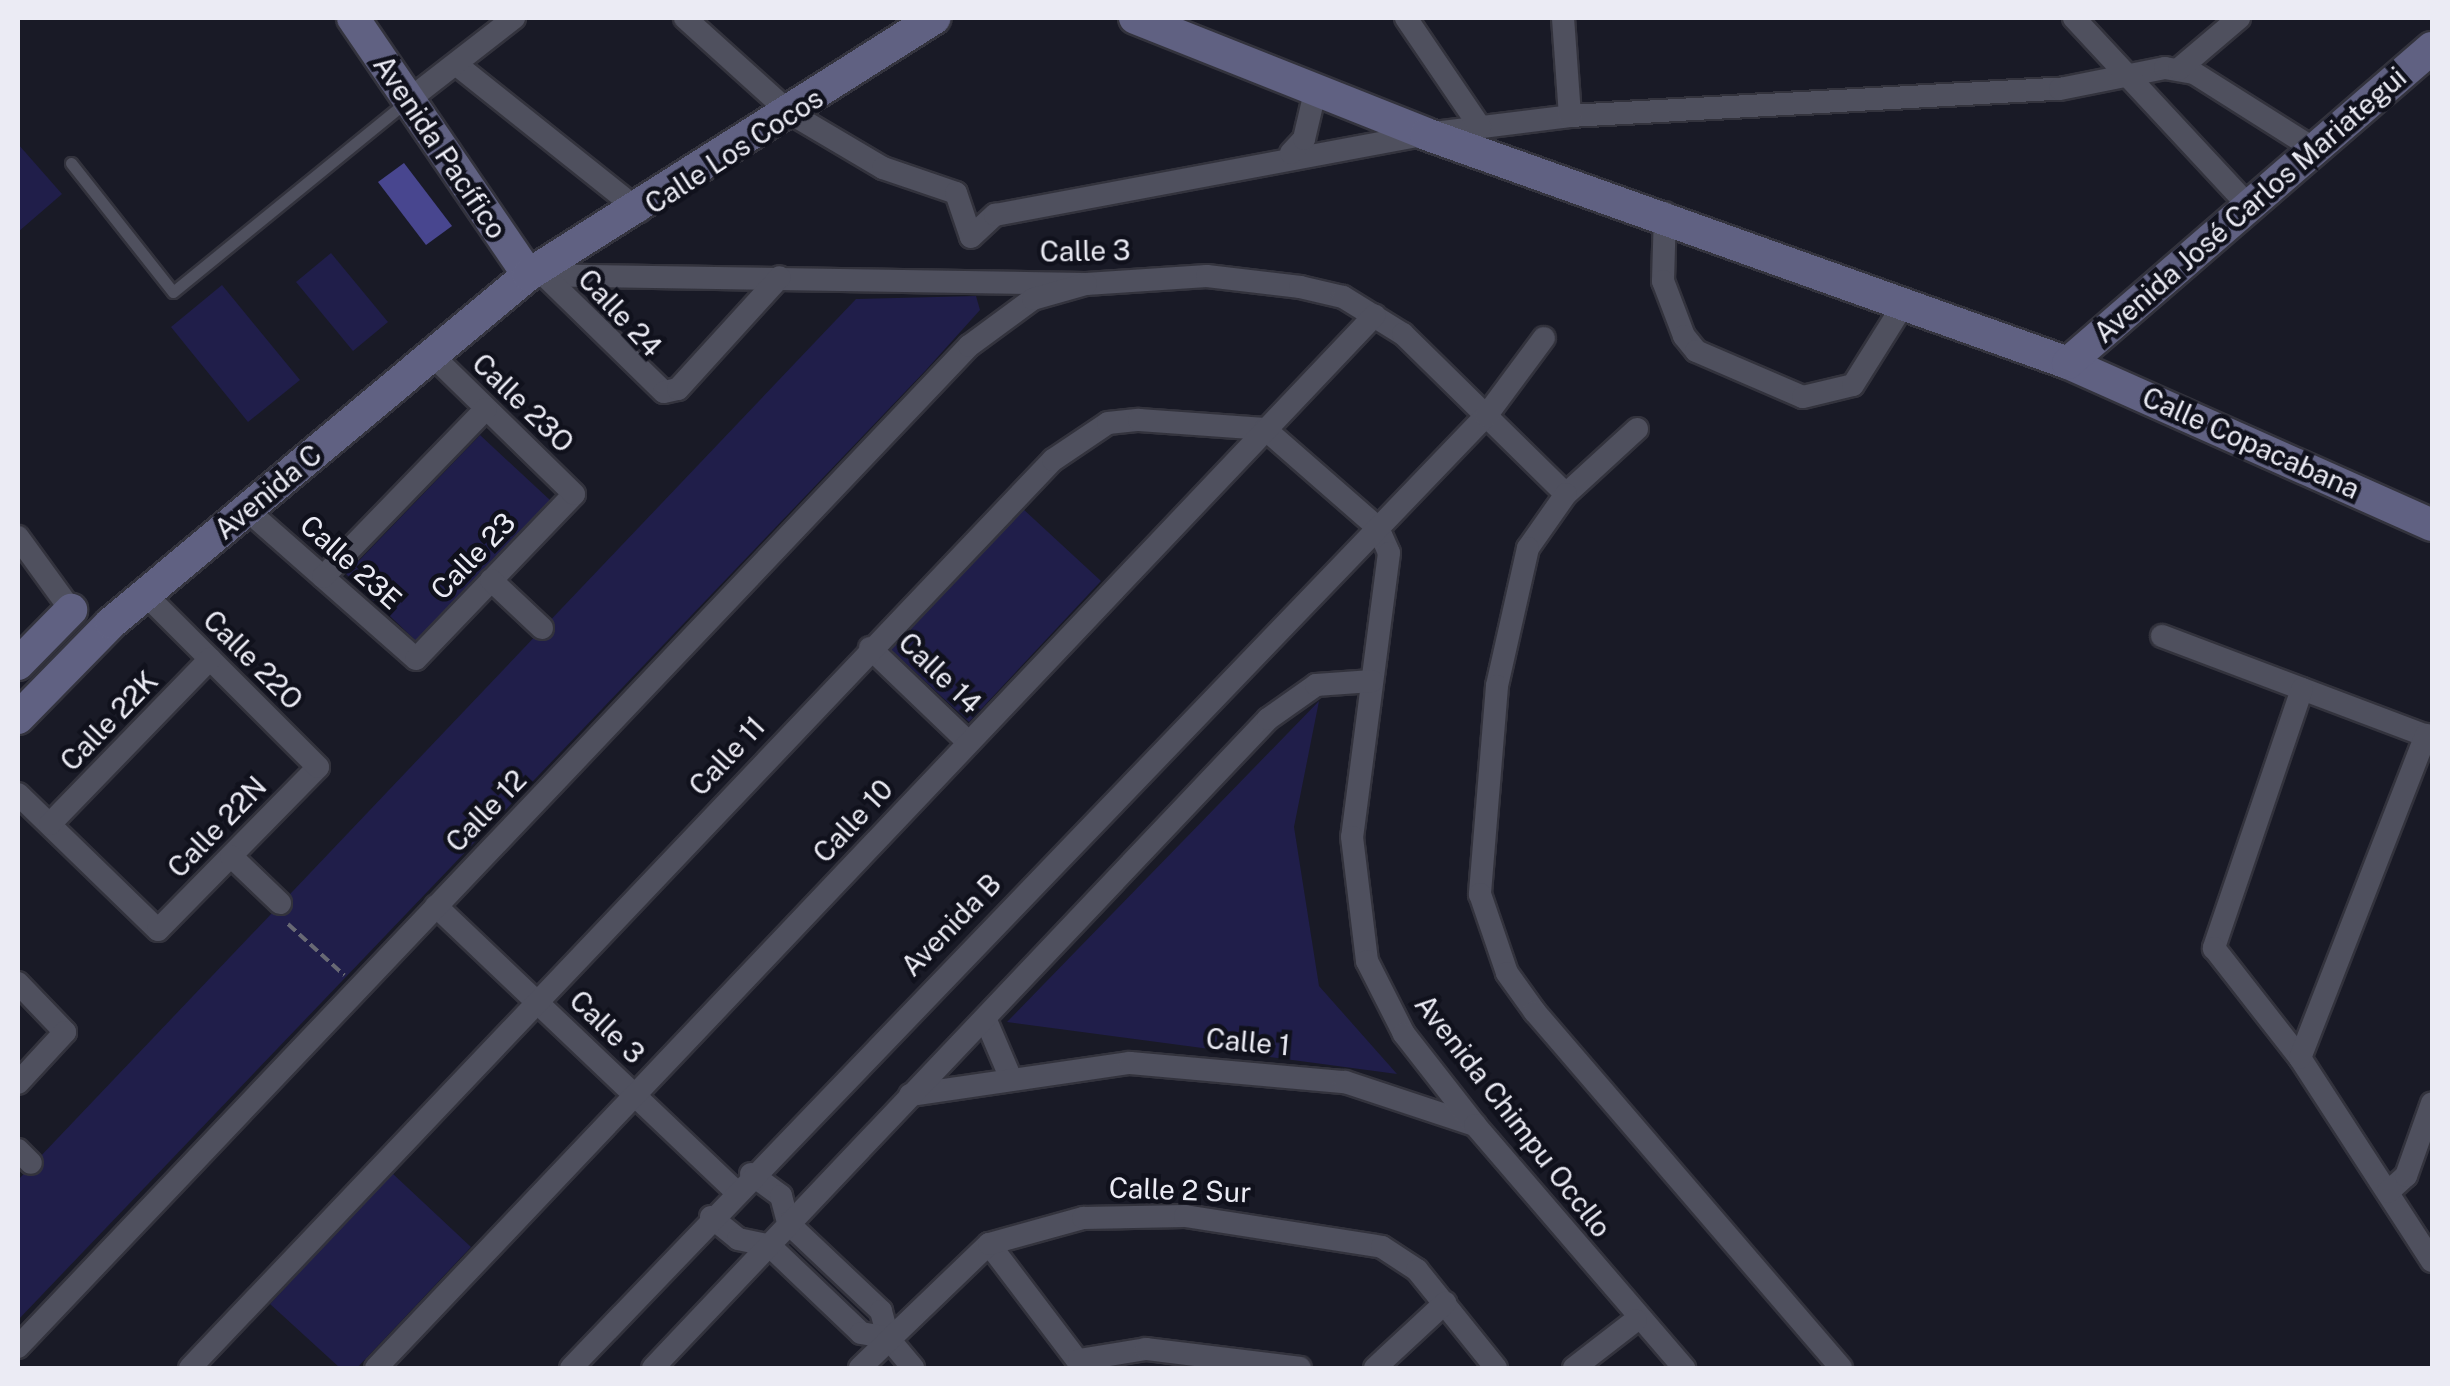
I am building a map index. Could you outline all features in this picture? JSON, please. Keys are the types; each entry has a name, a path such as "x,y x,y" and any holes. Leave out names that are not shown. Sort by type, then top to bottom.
{"street":[{"name":"Avenida Pacífico","path":"353,18 406,102 537,276"},
{"path":"406,102 514,18"},
{"path":"685,18 790,113 883,168 936,179 956,193 972,237 982,282 999,318"},
{"name":"Calle Los Cocos","path":"537,276 934,18"},
{"path":"1406,18 1480,127"},
{"path":"1563,18 1570,116"},
{"path":"2074,18 2135,76 2248,204"},
{"path":"972,237 995,215 1291,153 1426,134 1570,116 2060,90 2179,69 2239,18"},
{"name":"Calle Copacabana","path":"1143,20 1426,134 1665,212 2068,363 2432,525"},
{"name":"Avenida José Carlos Mariategui","path":"2068,363 2432,48"},
{"path":"457,65 640,211"},
{"path":"2179,69 2314,149"},
{"path":"1291,153 1304,139 1315,92"},
{"path":"1665,212 1663,280 1684,336 1696,351 1803,398 1852,385 1905,302"},
{"name":"Calle 3","path":"537,276 1086,284 1261,280 1343,297 1375,315 1566,494"},
{"name":"Calle 24","path":"537,276 664,392 678,389 780,277"},
{"name":"Avenida C","path":"18,718 146,594 432,355 537,276"},
{"name":"Calle 12","path":"18,1346 999,318 1086,284"},
{"name":"Calle 10","path":"376,1368 1375,315"},
{"path":"1265,429 1378,528 1486,416 1544,338"},
{"name":"Calle 23O","path":"432,355 574,494"},
{"path":"322,577 486,409"},
{"name":"Calle 11","path":"190,1368 870,648 1076,438 1138,420 1265,429"},
{"path":"1638,429 1566,494 1528,548 1512,598 1479,852 1489,932 1535,1012 1841,1368"},
{"name":"Calle 23","path":"416,659 574,494"},
{"name":"Calle 23E","path":"247,510 416,659"},
{"name":"Avenida Chimpu Occllo","path":"1378,528 1389,553 1352,837 1366,961 1404,1034 1475,1125 1636,1320 1684,1368"},
{"name":"Avenida B","path":"571,1368 743,1183 1378,528"},
{"path":"18,537 71,610 18,664"},
{"path":"491,580 542,628"},
{"name":"Calle 22O","path":"146,594 318,767"},
{"path":"2162,636 2429,737 2300,1058"},
{"name":"Calle 14","path":"870,648 968,742"},
{"name":"Calle 22K","path":"50,824 210,660"},
{"path":"653,1368 1292,697 1342,677 1372,681"},
{"path":"2302,689 2214,948 2300,1058 2432,1261"},
{"name":"Calle 22N","path":"50,824 158,930 318,767"},
{"path":"18,794 50,824"},
{"path":"231,856 277,906"},
{"name":"Calle 3","path":"436,906 636,1096 743,1183 781,1196 788,1223 881,1311 888,1338 914,1368"},
{"path":"18,983 65,1032 18,1083"},
{"path":"986,1018 1009,1074"},
{"name":"Calle 1","path":"910,1096 1009,1074 1130,1063 1235,1069 1345,1082 1475,1125"},
{"path":"2388,1192 2406,1176 2432,1102"},
{"name":"Calle 3","path":"711,1217 770,1246 861,1333 888,1338"},
{"name":"Calle 2 Sur","path":"860,1368 989,1244 1083,1218 1259,1222 1382,1247 1444,1303 1496,1368"},
{"path":"989,1244 1081,1364 1146,1349 1300,1368"},
{"path":"1374,1368 1444,1303"},
{"path":"1574,1368 1636,1320"}],"lane":[{"path":"71,163 174,292 406,102"}],"path":[{"path":"277,906 358,988"}],"shaded area":[{"path":"18,144 62,194 18,232"},
{"path":"404,163 452,226 426,245 378,182"},
{"path":"331,253 388,322 353,351 296,282"},
{"path":"222,285 300,380 248,422 171,327"},
{"path":"976,296 980,310 926,370 18,1320 18,1180 856,299"},
{"path":"480,435 551,501 416,641 346,574"},
{"path":"1022,508 1101,581 969,722 890,649"},
{"path":"1319,701 1294,827 1319,986 1397,1074 1007,1022"},
{"path":"392,1173 471,1247 357,1368 340,1368 270,1304"}]}
